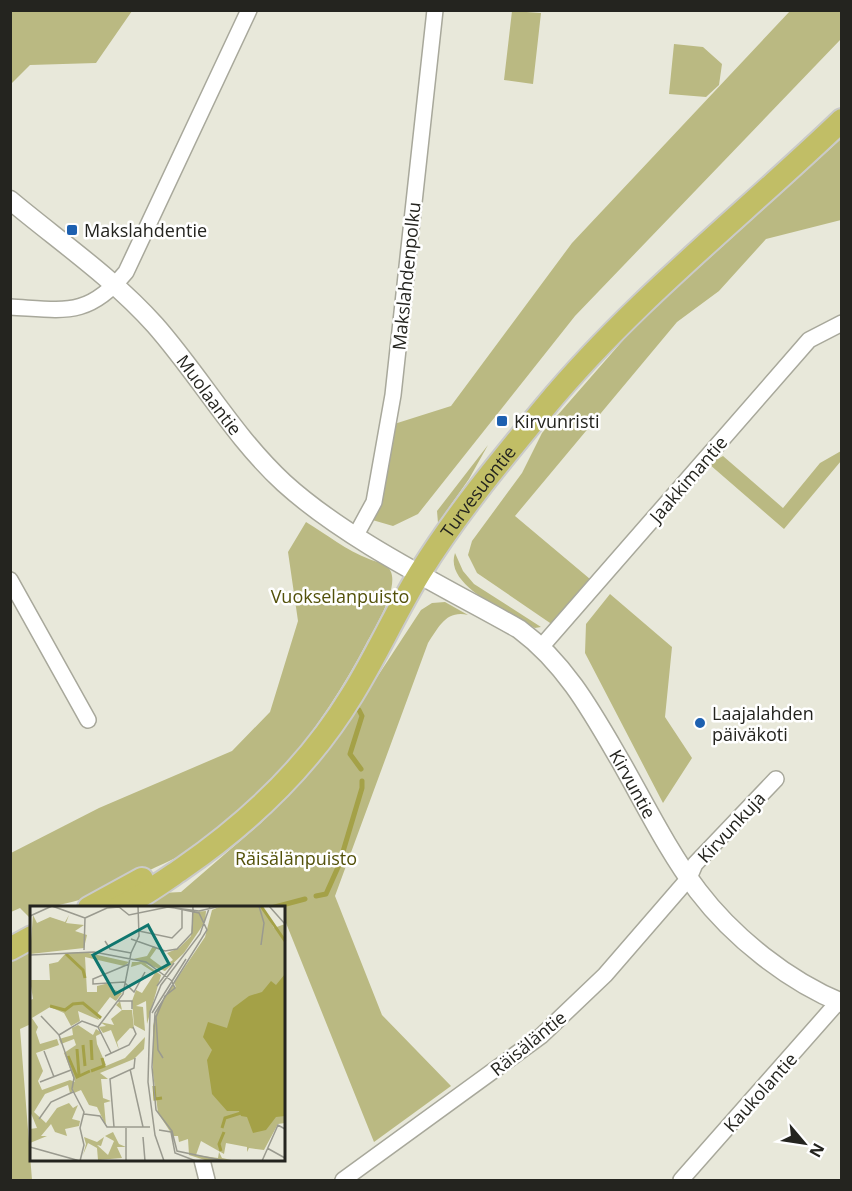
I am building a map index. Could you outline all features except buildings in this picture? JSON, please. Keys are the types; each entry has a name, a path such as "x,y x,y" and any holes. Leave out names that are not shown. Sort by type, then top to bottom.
{"main road":[{"name":"Turvesuontie","path":"122,906 150,892 182,869 240,826 276,793 311,754 354,693 420,573 498,466 594,352 684,263 842,120"},
{"name":"Turvesuontie","path":"93,906 143,878 182,869"}],"street":[{"path":"10,307 70,311 93,302 114,286 130,266 249,10"},
{"name":"Makslahdenpolku","path":"356,536 374,502 393,395 435,10"},
{"name":"Muolaantie","path":"10,200 114,286 154,324 188,364 261,460 321,513 420,573"},
{"name":"Jaakkimantie","path":"542,646 809,340 842,323"},
{"name":"Kirvuntie","path":"420,573 519,629 542,646 587,702 689,878 707,901 750,945 801,981 840,1002"},
{"path":"10,580 88,720"},
{"name":"Kirvunkuja","path":"689,878 695,864 776,779"},
{"name":"Räisäläntie","path":"343,1180 541,1036 605,975 689,878"},
{"name":"Kaukolantie","path":"681,1180 840,1002"},
{"path":"202,1161 207,1180"}],"green space":[{"path":"11,10 132,11 96,63 30,65 11,84"},
{"path":"512,11 541,13 533,84 504,80"},
{"path":"790,11 841,11 841,39 575,316 418,514 393,526 369,519 391,425 451,406 572,243"},
{"path":"674,44 703,47 722,64 719,85 706,97 669,94"},
{"path":"841,139 841,220 766,239 719,291 677,322 515,516 590,579 553,625 477,573 468,555 472,541 522,473 542,433 639,322"},
{"path":"488,445 469,479 438,523 437,511"},
{"path":"841,451 841,461 784,529 709,464 723,456 783,508 820,463"},
{"name":"Vuokselanpuisto","path":"306,522 353,552 384,565 391,572 392,580 389,598 375,629 332,702 292,758 245,808 192,849 97,894 59,905 30,906 29,917 20,908 11,912 11,853 99,808 232,751 270,712 298,621 288,552"},
{"path":"455,553 463,571 474,584 541,627 535,628 527,624 492,604 467,586 454,565"},
{"path":"610,594 672,647 665,717 692,758 663,803 585,653 586,624"},
{"name":"Räisälänpuisto","path":"445,602 468,615 460,614 449,617 428,643 335,896 382,1015 451,1086 374,1142 285,924 285,906 143,906 142,902 162,893 181,892 261,823 317,762 362,700 421,610 432,603"},
{"path":"30,952 30,1024 20,1029 32,1180 11,1180 11,961"}],"waterway":[{"path":"359,710 362,716 350,754 361,769"},
{"path":"316,896 326,894 339,865 362,788 362,781"},
{"path":"279,906 305,899"}],"place":[{"name":"Makslahdentie","path":"72,230"},
{"name":"Kirvunristi","path":"502,421"},
{"name":"Laajalahden päiväkoti","path":"700,723"}]}
